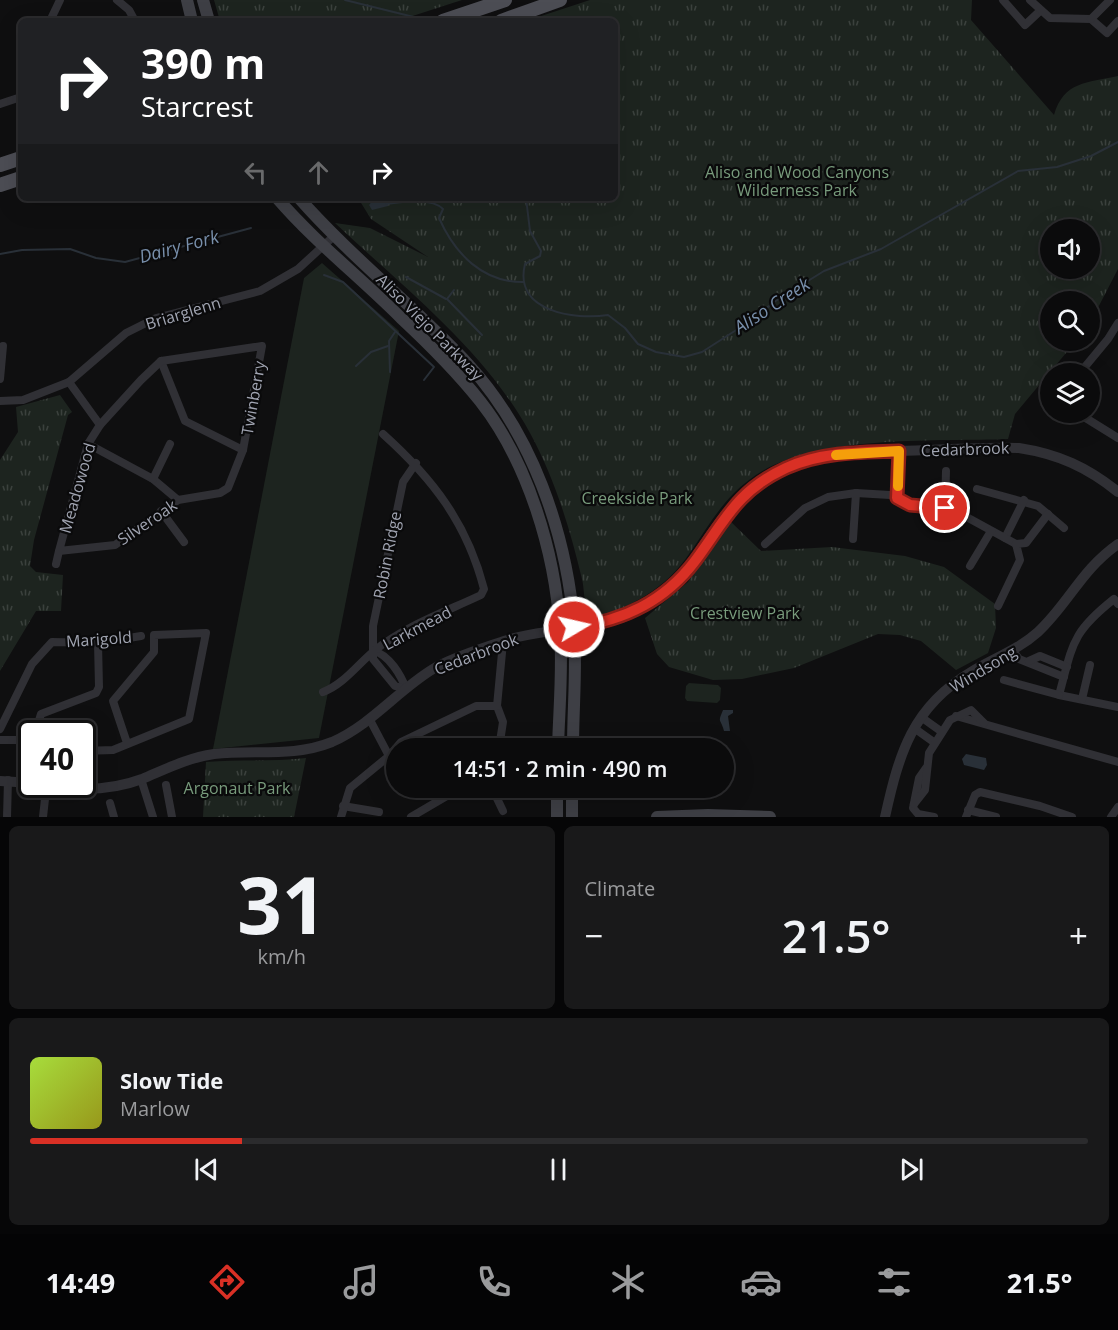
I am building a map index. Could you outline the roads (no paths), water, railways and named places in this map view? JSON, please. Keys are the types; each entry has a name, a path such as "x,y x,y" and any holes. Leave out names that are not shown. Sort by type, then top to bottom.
{"main road":[{"path":"187,0 191,18"},
{"path":"203,0 208,18"},
{"path":"451,18 505,0"},
{"path":"509,18 560,0"},
{"path":"0,165 18,159"},
{"path":"0,185 18,179"},
{"name":"Aliso Viejo Parkway","path":"280,201 323,248 443,359 480,402 501,432 534,501 548,552 560,630 558,738"},
{"name":"Aliso Viejo Parkway","path":"302,201 334,236 470,366 509,420 541,481 551,510 569,583 574,627 573,738"},
{"path":"557,798 557,817"},
{"path":"572,798 572,817"},
{"path":"657,817 708,815 770,817"}],"street":[{"path":"51,18 60,0"},
{"path":"117,0 129,10 133,18"},
{"path":"1003,0 1025,25 1040,11"},
{"path":"1030,0 1050,18 1091,19 1107,33 1118,21"},
{"path":"1091,19 1110,0"},
{"path":"0,104 18,98"},
{"name":"Briarglenn","path":"0,401 31,398 69,382 126,333 156,318 260,291 298,269 334,236"},
{"path":"1088,363 1108,339 1118,322"},
{"path":"0,379 3,346"},
{"name":"Twinberry","path":"160,361 262,346 243,450"},
{"path":"160,361 185,421 243,450"},
{"name":"Meadowood","path":"56,564 88,444 100,424 160,361"},
{"path":"69,382 100,424"},
{"path":"1094,423 1118,438"},
{"path":"383,434 416,463"},
{"path":"88,444 153,479 178,500"},
{"path":"153,479 170,444"},
{"name":"Cedarbrook","path":"96,788 104,788 141,779 198,757 228,753 287,753 310,749 331,742 370,720 434,668 527,634 621,618 661,596 694,562 728,512 757,485 785,468 809,459 854,453 989,447 1045,452 1073,462 1118,492"},
{"name":"Silveroak","path":"59,551 115,545 178,500 225,491 243,450"},
{"path":"897,498 899,451"},
{"name":"Larkmead","path":"323,692 334,687 374,651 409,628 481,595 484,589 463,528 416,463"},
{"name":"Robin Ridge","path":"406,689 395,686 373,659 373,626 403,482 416,463"},
{"path":"945,508 946,471"},
{"path":"977,489 1024,500 1048,514 1064,528"},
{"path":"854,539 856,493"},
{"path":"765,544 805,508 828,497 856,493 890,495 910,505 958,511 1016,544 1026,543 1048,514"},
{"path":"1005,538 1024,500"},
{"path":"161,511 184,542"},
{"path":"970,566 991,531"},
{"path":"998,606 1020,560 1016,544"},
{"name":"Windsong","path":"885,817 896,766 921,717 956,681 1013,651 1038,632 1089,568 1118,544"},
{"path":"1059,694 1075,638 1090,618 1114,599 1118,604"},
{"path":"96,751 113,750 189,718 206,633 154,635 154,652 113,701 127,743"},
{"name":"Marigold","path":"0,729 32,664 52,642 98,642 141,636"},
{"path":"39,720 41,714 96,693 99,687 98,642"},
{"path":"501,738 503,722 497,706 503,642"},
{"path":"374,651 381,653 387,660 402,678 406,689"},
{"path":"1013,651 1019,659 1029,661 1064,677"},
{"path":"1029,661 1040,656 1067,667"},
{"path":"379,667 387,660"},
{"path":"1082,699 1090,665"},
{"path":"1004,680 1118,707"},
{"path":"409,738 476,706 497,706"},
{"path":"933,817 918,814 914,811 914,804 925,790 929,753 942,732 956,716 1118,762"},
{"path":"921,717 942,732"},
{"path":"370,720 386,750"},
{"path":"914,728 935,743"},
{"path":"0,740 18,740"},
{"path":"341,817 350,788 386,758"},
{"path":"141,779 153,817"},
{"path":"4,780 7,817"},
{"path":"166,785 172,817"},
{"path":"996,817 967,814 980,792 1040,806 1072,817"},
{"path":"411,817 443,798"},
{"path":"497,798 503,810"},
{"path":"43,817 45,799"},
{"path":"110,803 114,817"},
{"path":"343,806 379,812"},
{"path":"1111,817 1118,807"}],"waterway":[{"name":"Aliso Creek","path":"345,0 418,18"},
{"name":"Aliso Creek","path":"526,201 530,231 541,251 540,256 525,264 524,280 528,293 537,303 564,314 608,315 625,328 638,344 656,352 684,357 702,352 755,318 774,302 824,271 881,249 1018,171 1057,167 1091,156 1118,142"},
{"name":"Dairy Fork","path":"386,204 416,201 438,205 443,209 439,218 446,231 453,243 472,264 496,277 524,282"},
{"name":"Dairy Fork","path":"0,254 22,250 70,249 96,258 125,262 251,228"},
{"path":"324,275 343,282 434,367 424,380"},
{"path":"406,277 446,299"},
{"path":"454,290 447,299 482,335"},
{"path":"390,372 389,341 395,332"},
{"path":"356,366 371,352 388,346"}],"park label":[{"name":"Aliso and Wood Canyons Wilderness Park","path":"797,181"},
{"name":"Creekside Park","path":"637,498"},
{"name":"Crestview Park","path":"745,613"},
{"name":"Argonaut Park","path":"237,788"}]}
